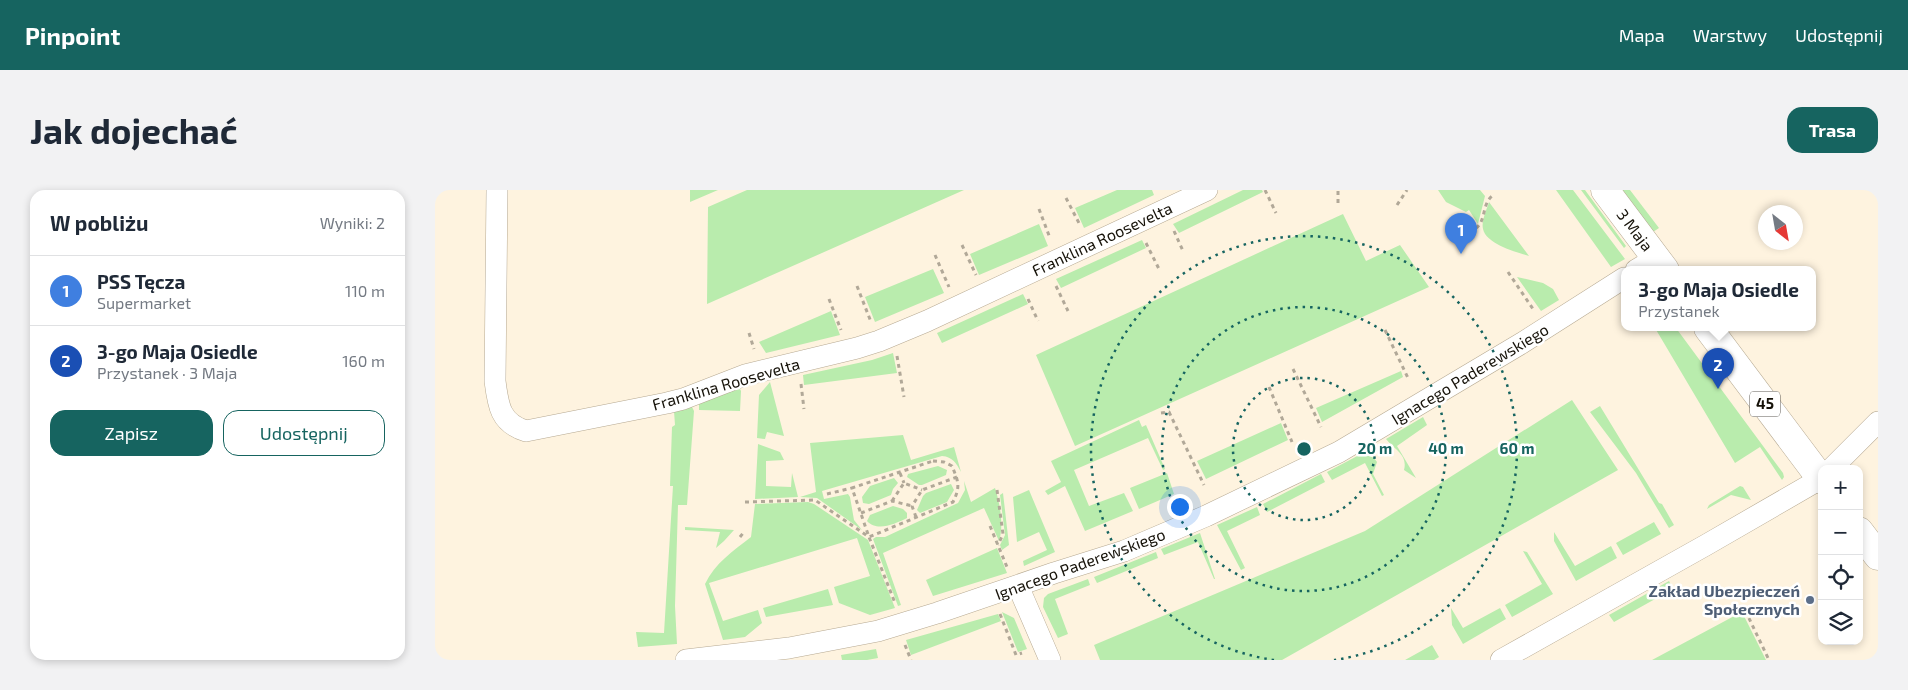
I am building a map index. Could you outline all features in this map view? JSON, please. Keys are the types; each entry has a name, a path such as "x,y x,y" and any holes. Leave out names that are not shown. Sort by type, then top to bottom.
{"main road":[{"name":"3 Maja","path":"1605,190 1652,266"},
{"name":"45","path":"1710,331 1818,468"},
{"path":"1863,536 1878,556"}],"street":[{"name":"Franklina Roosevelta","path":"497,190 496,388 501,410 506,420 516,428 526,431 683,399 745,376 857,348 927,321 1207,190"},
{"name":"Ignacego Paderewskiego","path":"686,660 789,648 878,631 937,613 1013,577 1124,551 1206,516 1339,452 1436,395 1621,280"},
{"path":"1835,465 1878,422"},
{"path":"1501,660 1707,546 1818,480"},
{"path":"1013,577 1050,660"}],"path":[{"path":"1265,190 1276,214"},
{"path":"1338,190 1338,203"},
{"path":"1397,205 1407,190"},
{"path":"1476,228 1480,225 1487,200 1492,196"},
{"path":"1066,198 1081,227"},
{"path":"1039,209 1051,240"},
{"path":"1173,229 1183,251"},
{"path":"1146,243 1159,269"},
{"path":"962,245 979,282"},
{"path":"935,255 952,295"},
{"path":"1508,272 1537,316"},
{"path":"1056,285 1068,311"},
{"path":"857,286 875,329"},
{"path":"1027,297 1038,321"},
{"path":"829,299 844,338"},
{"path":"1385,330 1408,378"},
{"path":"749,333 754,351"},
{"path":"895,348 904,397"},
{"path":"1293,369 1321,427"},
{"path":"801,382 804,409"},
{"path":"1269,387 1292,442"},
{"path":"1161,413 1169,412 1204,485"},
{"path":"827,494 852,488 933,461 944,462 952,466 957,477 958,491 953,502 869,537"},
{"path":"900,473 904,483 922,490"},
{"path":"912,506 922,490 957,477"},
{"path":"861,513 892,501 904,483"},
{"path":"852,488 869,537 899,611"},
{"path":"997,490 1003,534 998,545"},
{"path":"745,502 815,500 869,537"},
{"path":"892,501 912,506"},
{"path":"912,506 916,518"},
{"path":"990,526 1013,577"},
{"path":"740,537 743,532"},
{"path":"1739,606 1746,612 1769,660"},
{"path":"998,609 1016,655 1024,652"},
{"path":"902,638 911,660"}],"green space":[{"path":"690,190 718,190 690,202"},
{"path":"747,190 964,190 707,304 708,207"},
{"path":"1117,190 1152,190 1154,195 1084,228 1075,208"},
{"path":"1243,190 1262,190 1263,192 1179,233 1173,224"},
{"path":"1438,190 1480,190 1485,196 1478,224 1469,210 1466,212 1446,202"},
{"path":"1556,190 1573,190 1625,259 1611,267"},
{"path":"1581,190 1585,190 1626,246 1624,248"},
{"path":"1622,190 1630,190 1659,228 1653,232"},
{"path":"1489,202 1529,256 1502,247 1485,234 1483,222"},
{"path":"1343,214 1366,261 1400,245 1429,287 1075,446 1036,355"},
{"path":"1039,224 1048,246 979,275 970,254"},
{"path":"1142,240 1146,248 1061,288 1056,279"},
{"path":"933,269 944,293 875,322 865,297"},
{"path":"1517,277 1543,283 1553,289 1559,300 1541,311"},
{"path":"1023,294 1028,304 942,343 937,333"},
{"path":"831,311 840,335 766,353 759,342"},
{"path":"1657,331 1678,331 1783,473 1784,477 1782,480 1760,447 1735,463"},
{"path":"893,353 897,373 804,385 803,375 872,360"},
{"path":"1401,371 1403,377 1322,422 1316,408"},
{"path":"770,382 784,436 767,432 765,439 757,438 759,395"},
{"path":"739,387 741,391 740,411 699,410 699,402"},
{"path":"1572,400 1618,470 1282,660 1100,660 1094,645 1365,531"},
{"path":"1600,406 1674,525 1669,528 1636,473 1590,412"},
{"path":"692,407 694,411 687,505 678,505 675,606 677,644 638,647 636,632 664,633 673,486 670,486 672,427 675,425 674,411"},
{"path":"1423,417 1427,425 1397,446 1416,478 1404,470 1405,465 1402,456 1386,439"},
{"path":"1139,420 1142,427 1146,425 1165,469 1163,470 1148,438 1074,470 1089,506 1124,493 1133,511 1085,531 1065,486 1048,495 1045,491 1061,482 1051,461"},
{"path":"1281,423 1288,440 1206,479 1197,461"},
{"path":"903,435 911,460 954,447 961,472 954,461 942,456 822,491 824,499 848,494 854,520 862,530 817,498 800,497 816,492 810,443"},
{"path":"758,444 780,452 784,460 766,461 766,486 791,487 792,473 798,497 755,499"},
{"path":"1363,453 1374,458 1377,462 1373,474 1384,495 1382,496 1365,463 1332,480 1327,472"},
{"path":"938,466 947,470 946,475 922,485 907,477 908,474"},
{"path":"1167,473 1174,494 1139,509 1130,488"},
{"path":"1321,474 1325,482 1267,512 1263,504"},
{"path":"894,478 898,483 891,495 869,504 863,503 862,497 870,486"},
{"path":"964,481 971,502 995,488 1001,515 999,541 984,508 883,553 901,605 898,606 873,539 885,537 958,503 965,490"},
{"path":"951,484 954,490 947,502 920,513 917,510 926,493"},
{"path":"1740,486 1743,487 1751,500 1731,495 1707,509 1709,505"},
{"path":"1029,490 1055,552 1024,566 1023,561 1047,550 1039,532 1017,542 1013,497"},
{"path":"1003,493 1009,545 1002,550 1000,545 1005,535 1000,495"},
{"path":"808,502 814,504 868,540 895,608 870,615 839,603 834,587 870,576 857,538 709,583 723,621 758,610 762,623 745,637 723,640 705,584 709,577 725,558 751,537 755,504"},
{"path":"893,506 903,509 907,513 907,518 886,526 876,526 867,521 870,515"},
{"path":"1257,507 1260,515 1227,531 1245,568 1241,570 1217,525"},
{"path":"1654,522 1661,534 1623,555 1616,543"},
{"path":"685,527 734,530 716,548 720,532 685,530"},
{"path":"1554,532 1575,566 1611,546 1617,558 1576,581 1554,541"},
{"path":"1200,533 1215,579 1198,542 1164,555 1161,549"},
{"path":"997,548 1007,573 933,596 926,580"},
{"path":"1523,551 1527,552 1553,594 1512,617 1505,605 1542,584"},
{"path":"1156,552 1158,558 1097,583 1094,577"},
{"path":"1088,579 1090,585 1055,599 1068,634 1058,638 1043,607 1044,598 1048,594"},
{"path":"1669,581 1673,589 1614,622 1609,615"},
{"path":"828,589 833,605 766,617 763,608"},
{"path":"1451,608 1463,628 1500,608 1506,619 1463,644 1452,625"},
{"path":"1002,612 1014,618 1027,649 1018,652"},
{"path":"998,614 1001,621 911,655 906,640"},
{"path":"1738,614 1739,616 1743,614 1766,660 1652,660"},
{"path":"1432,645 1439,657 1434,660 1405,660"},
{"path":"876,649 878,658 842,660 841,655"}],"place":[{"name":"PSS Tęcza","path":"1461,254"},
{"name":"3-go Maja Osiedle","path":"1718,389"},
{"name":"Zakład Ubezpieczeń Społecznych","path":"1810,600"}]}
